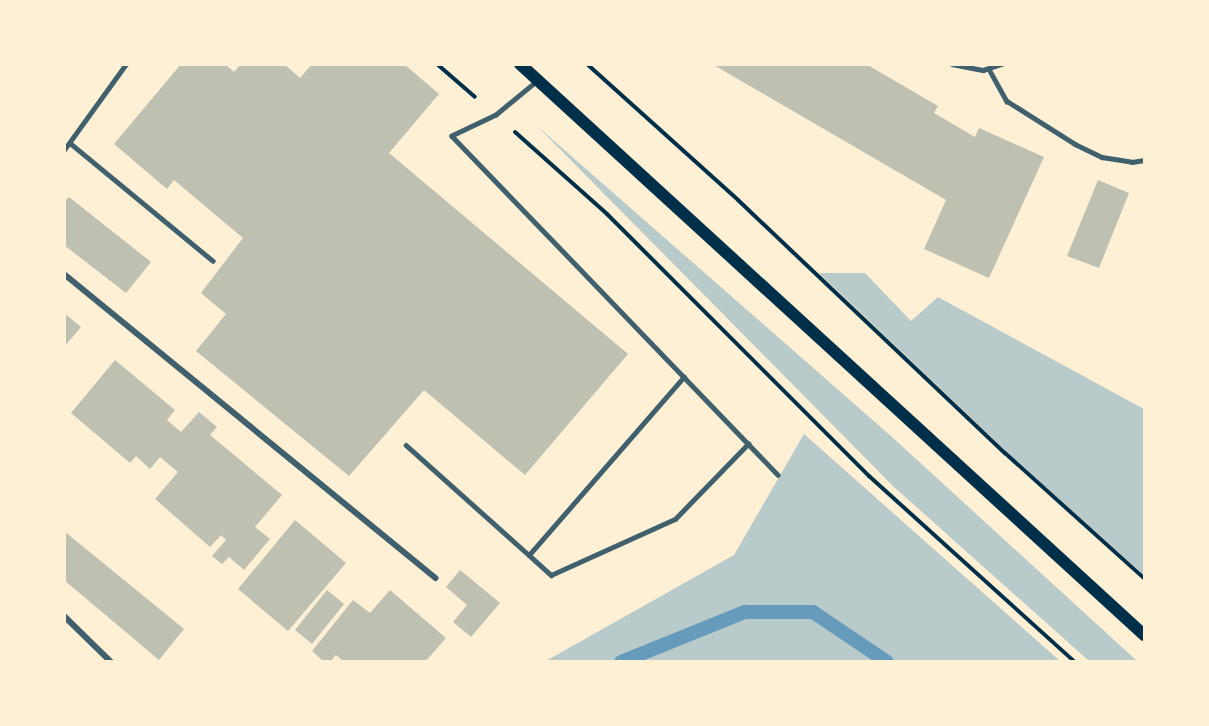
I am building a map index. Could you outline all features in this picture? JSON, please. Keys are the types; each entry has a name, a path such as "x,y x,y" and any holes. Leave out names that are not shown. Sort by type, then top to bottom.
{"main road":[{"path":"520,64 1144,635"}],"street":[{"path":"64,274 436,578"},
{"path":"64,616 111,662"}],"lane":[{"path":"64,150 126,64"},
{"path":"951,64 989,69 1002,64"},
{"path":"989,69 1007,100 1074,144 1102,157 1132,162 1144,160"},
{"path":"538,81 496,115 452,136 778,475"},
{"path":"70,143 213,261"},
{"path":"529,555 684,377"},
{"path":"406,446 552,575 675,519 748,444"}],"path":[{"path":"437,64 607,214 885,491 1075,662"},
{"path":"587,64 738,200 1005,453 1144,578"}],"shaded area":[{"path":"537,126 892,437 1137,661 1089,661 894,487"},
{"path":"819,273 865,273 911,321 938,297 1144,409 1144,575 1006,451"},
{"path":"804,434 1060,661 544,662 734,555"}],"building":[{"path":"181,64 225,64 234,72 241,64 284,64 300,78 312,64 404,64 439,94 389,153 628,354 525,475 424,390 349,476 196,351 226,314 201,293 243,238 174,180 167,189 114,144"},
{"path":"712,64 866,64 938,106 934,113 975,137 979,128 1044,157 989,278 924,249 946,200"},
{"path":"1098,180 1129,193 1099,268 1067,256"},
{"path":"69,197 151,262 126,293 64,245 64,202"},
{"path":"64,313 81,327 64,347"},
{"path":"115,360 175,410 167,420 181,432 199,412 217,427 210,435 282,495 255,527 270,539 244,570 229,557 222,564 212,556 226,540 221,535 210,547 155,499 178,472 160,457 150,469 136,456 130,463 71,413"},
{"path":"295,520 346,563 288,631 238,589"},
{"path":"64,531 184,629 159,660 64,580"},
{"path":"460,570 500,603 471,637 453,622 467,605 446,587"},
{"path":"327,590 344,604 312,644 295,630"},
{"path":"390,590 446,638 425,662 344,662 336,655 330,662 324,662 312,651 353,600 370,613"}],"waterway":[{"path":"621,662 745,612 813,612 887,662"}]}
